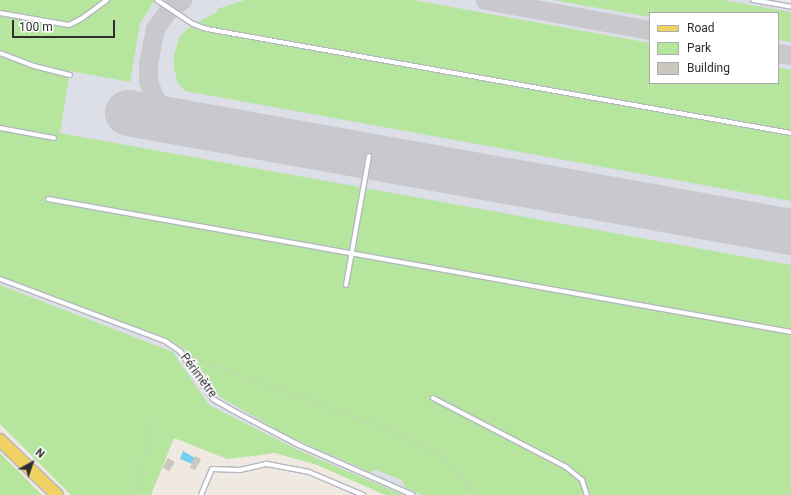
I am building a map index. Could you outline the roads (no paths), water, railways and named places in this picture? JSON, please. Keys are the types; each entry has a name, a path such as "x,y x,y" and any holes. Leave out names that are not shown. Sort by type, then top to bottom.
{"main road":[{"path":"0,440 57,495"}],"lane":[{"path":"0,12 69,25 81,19 107,0"},
{"path":"157,0 193,24 207,29 791,134"},
{"path":"753,0 791,7"},
{"path":"0,53 34,66 70,75"},
{"path":"0,128 54,138"},
{"path":"346,285 369,156"},
{"path":"48,199 352,252 791,332"},
{"name":"Périmètre","path":"0,279 165,342 184,357 213,399 299,445 413,495"},
{"path":"433,398 566,467 582,480 587,495"},
{"path":"201,495 212,469 240,470 267,464 310,472 363,495"}],"water":[{"path":"183,451 200,461 197,466 180,459"}]}
